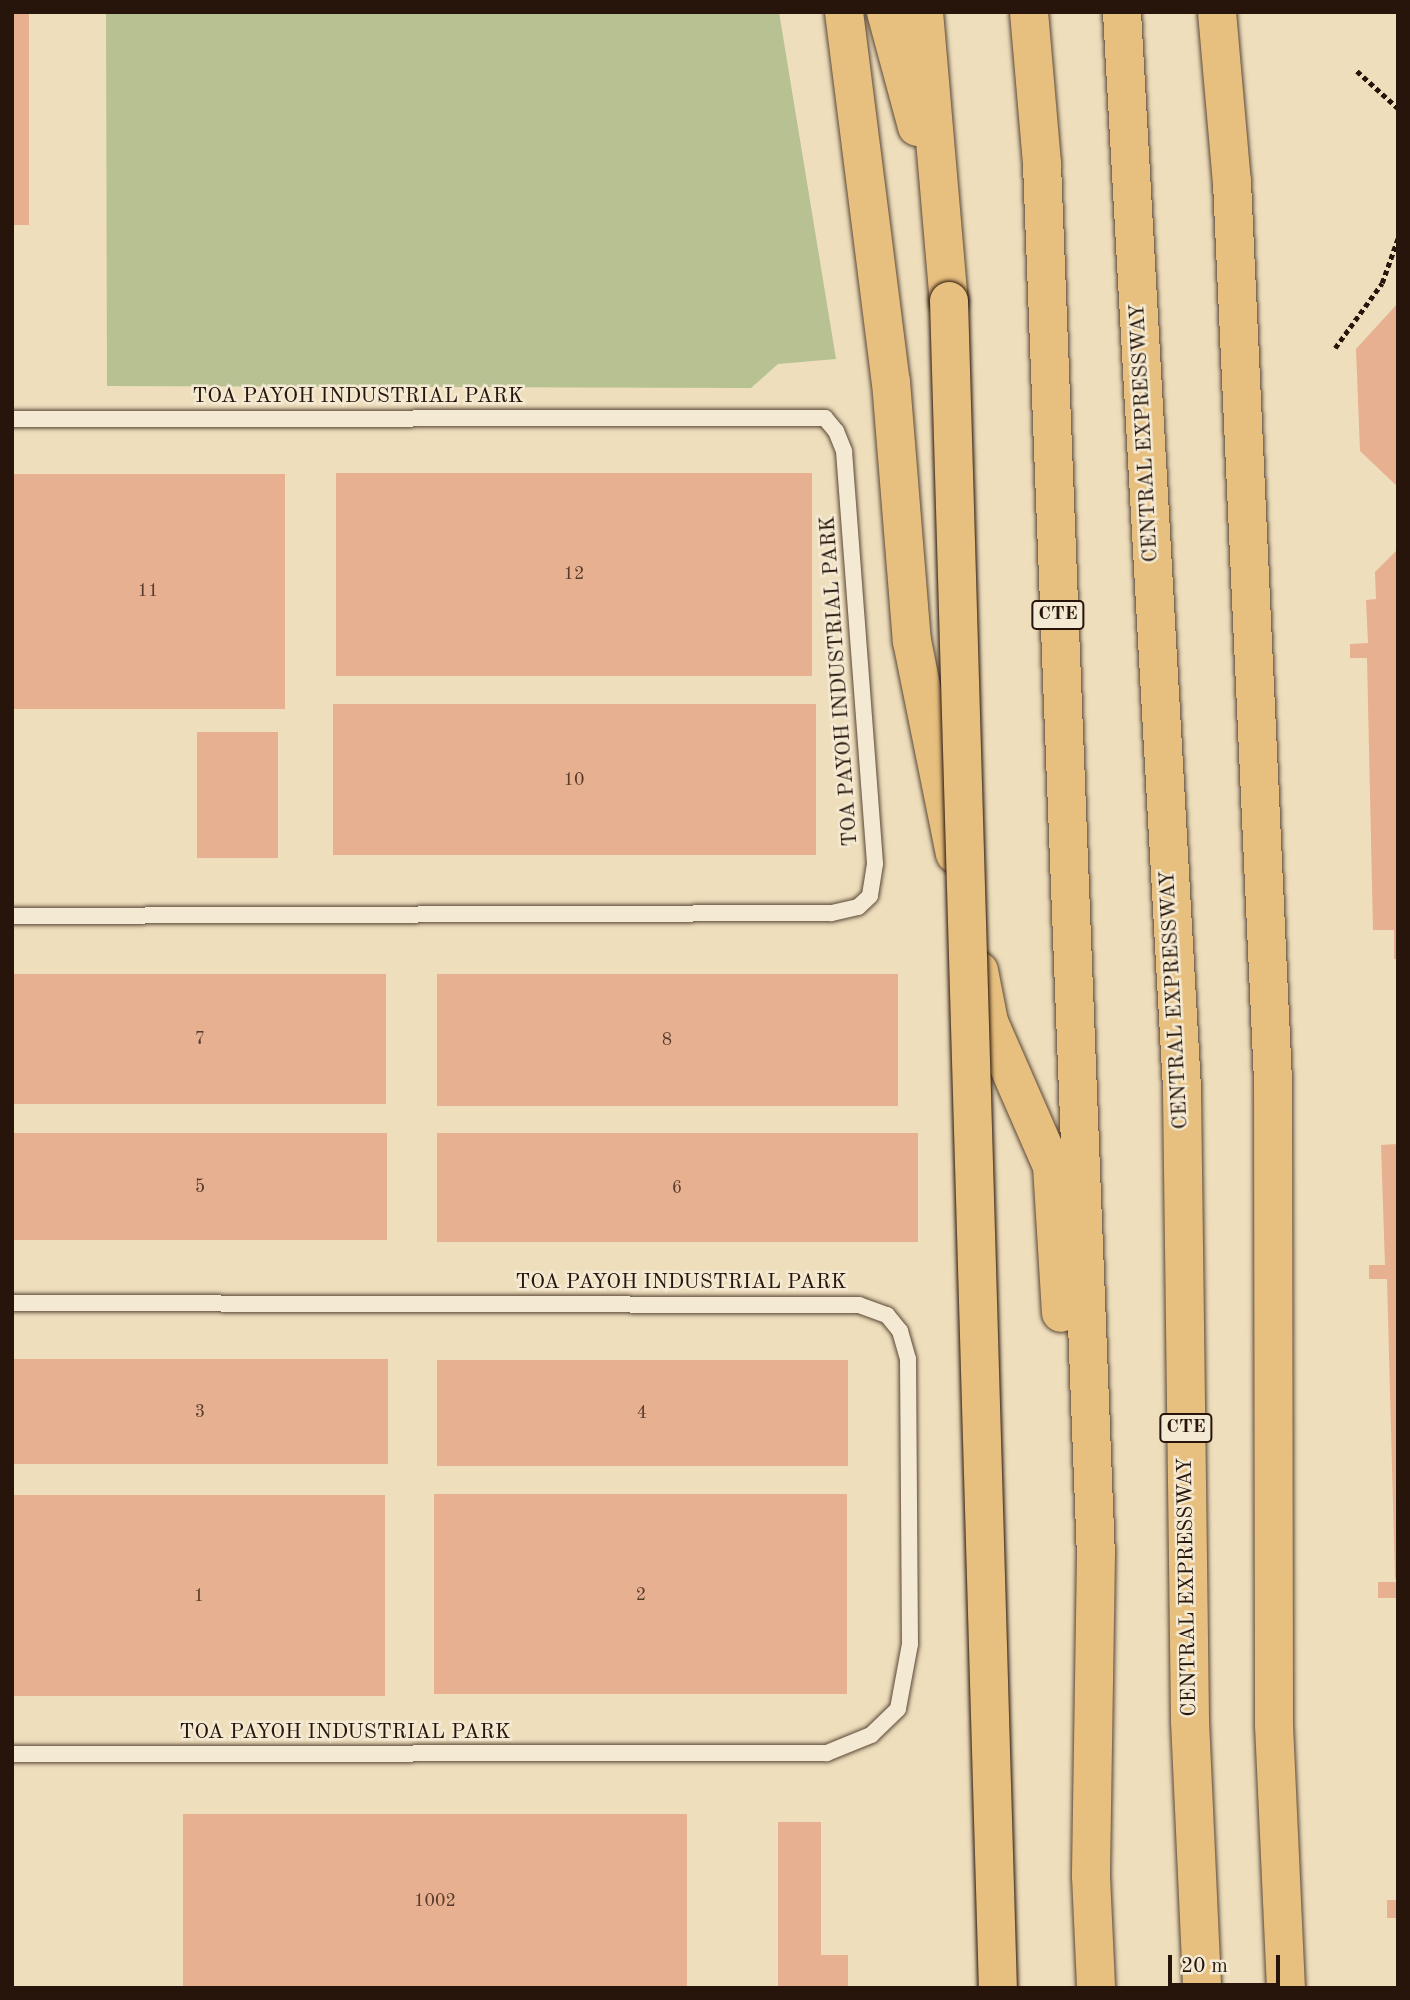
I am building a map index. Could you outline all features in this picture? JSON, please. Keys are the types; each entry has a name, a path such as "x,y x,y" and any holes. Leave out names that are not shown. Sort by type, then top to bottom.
{"highway":[{"path":"844,12 891,382 912,641 989,1022 1052,1166 1070,1493 1096,1554"},
{"path":"886,12 946,238"},
{"path":"924,12 946,238 949,301 998,1988"},
{"name":"CTE","path":"1029,12 1042,164 1096,1554 1091,1875 1096,1988"},
{"name":"CENTRAL EXPRESSWAY","path":"1122,12 1182,1090 1190,1721 1202,1988"},
{"path":"1217,12 1231,181 1273,1080 1274,1725 1286,1988"}],"lane":[{"name":"TOA PAYOH INDUSTRIAL PARK","path":"12,419 825,418 844,451 876,864 870,896 858,907 831,913 12,916"},
{"name":"TOA PAYOH INDUSTRIAL PARK","path":"12,1303 859,1304 887,1315 900,1331 908,1359 910,1644 898,1709 870,1735 827,1753 12,1754"}],"path":[{"path":"1357,71 1398,108"},
{"path":"1335,348 1382,283 1398,238"}],"green space":[{"path":"106,12 779,12 836,359 778,364 751,388 107,386"}],"building":[{"path":"12,12 29,12 29,225 12,225"},
{"path":"1398,303 1398,487 1360,451 1356,349"},
{"path":"336,473 812,473 812,676 336,676"},
{"path":"12,474 285,474 285,709 12,709"},
{"path":"1398,549 1398,959 1394,959 1394,930 1373,930 1367,658 1350,658 1350,644 1368,643 1366,600 1376,599 1375,572"},
{"path":"333,704 816,704 816,855 333,855"},
{"path":"197,732 278,732 278,858 197,858"},
{"path":"12,974 386,974 386,1104 12,1104"},
{"path":"437,974 898,974 898,1106 437,1106"},
{"path":"12,1133 387,1133 387,1240 12,1240"},
{"path":"437,1133 918,1133 918,1242 437,1242"},
{"path":"1398,1144 1398,1579 1395,1579 1387,1279 1369,1279 1369,1265 1385,1265 1381,1145"},
{"path":"12,1359 388,1359 388,1464 12,1464"},
{"path":"437,1360 848,1360 848,1466 437,1466"},
{"path":"434,1494 847,1494 847,1694 434,1694"},
{"path":"12,1495 385,1495 385,1696 12,1696"},
{"path":"1378,1582 1398,1582 1398,1598 1378,1598"},
{"path":"183,1814 687,1814 687,1988 183,1988"},
{"path":"778,1822 821,1822 821,1955 848,1955 848,1988 778,1988"},
{"path":"1387,1900 1398,1900 1398,1918 1387,1918"}]}
